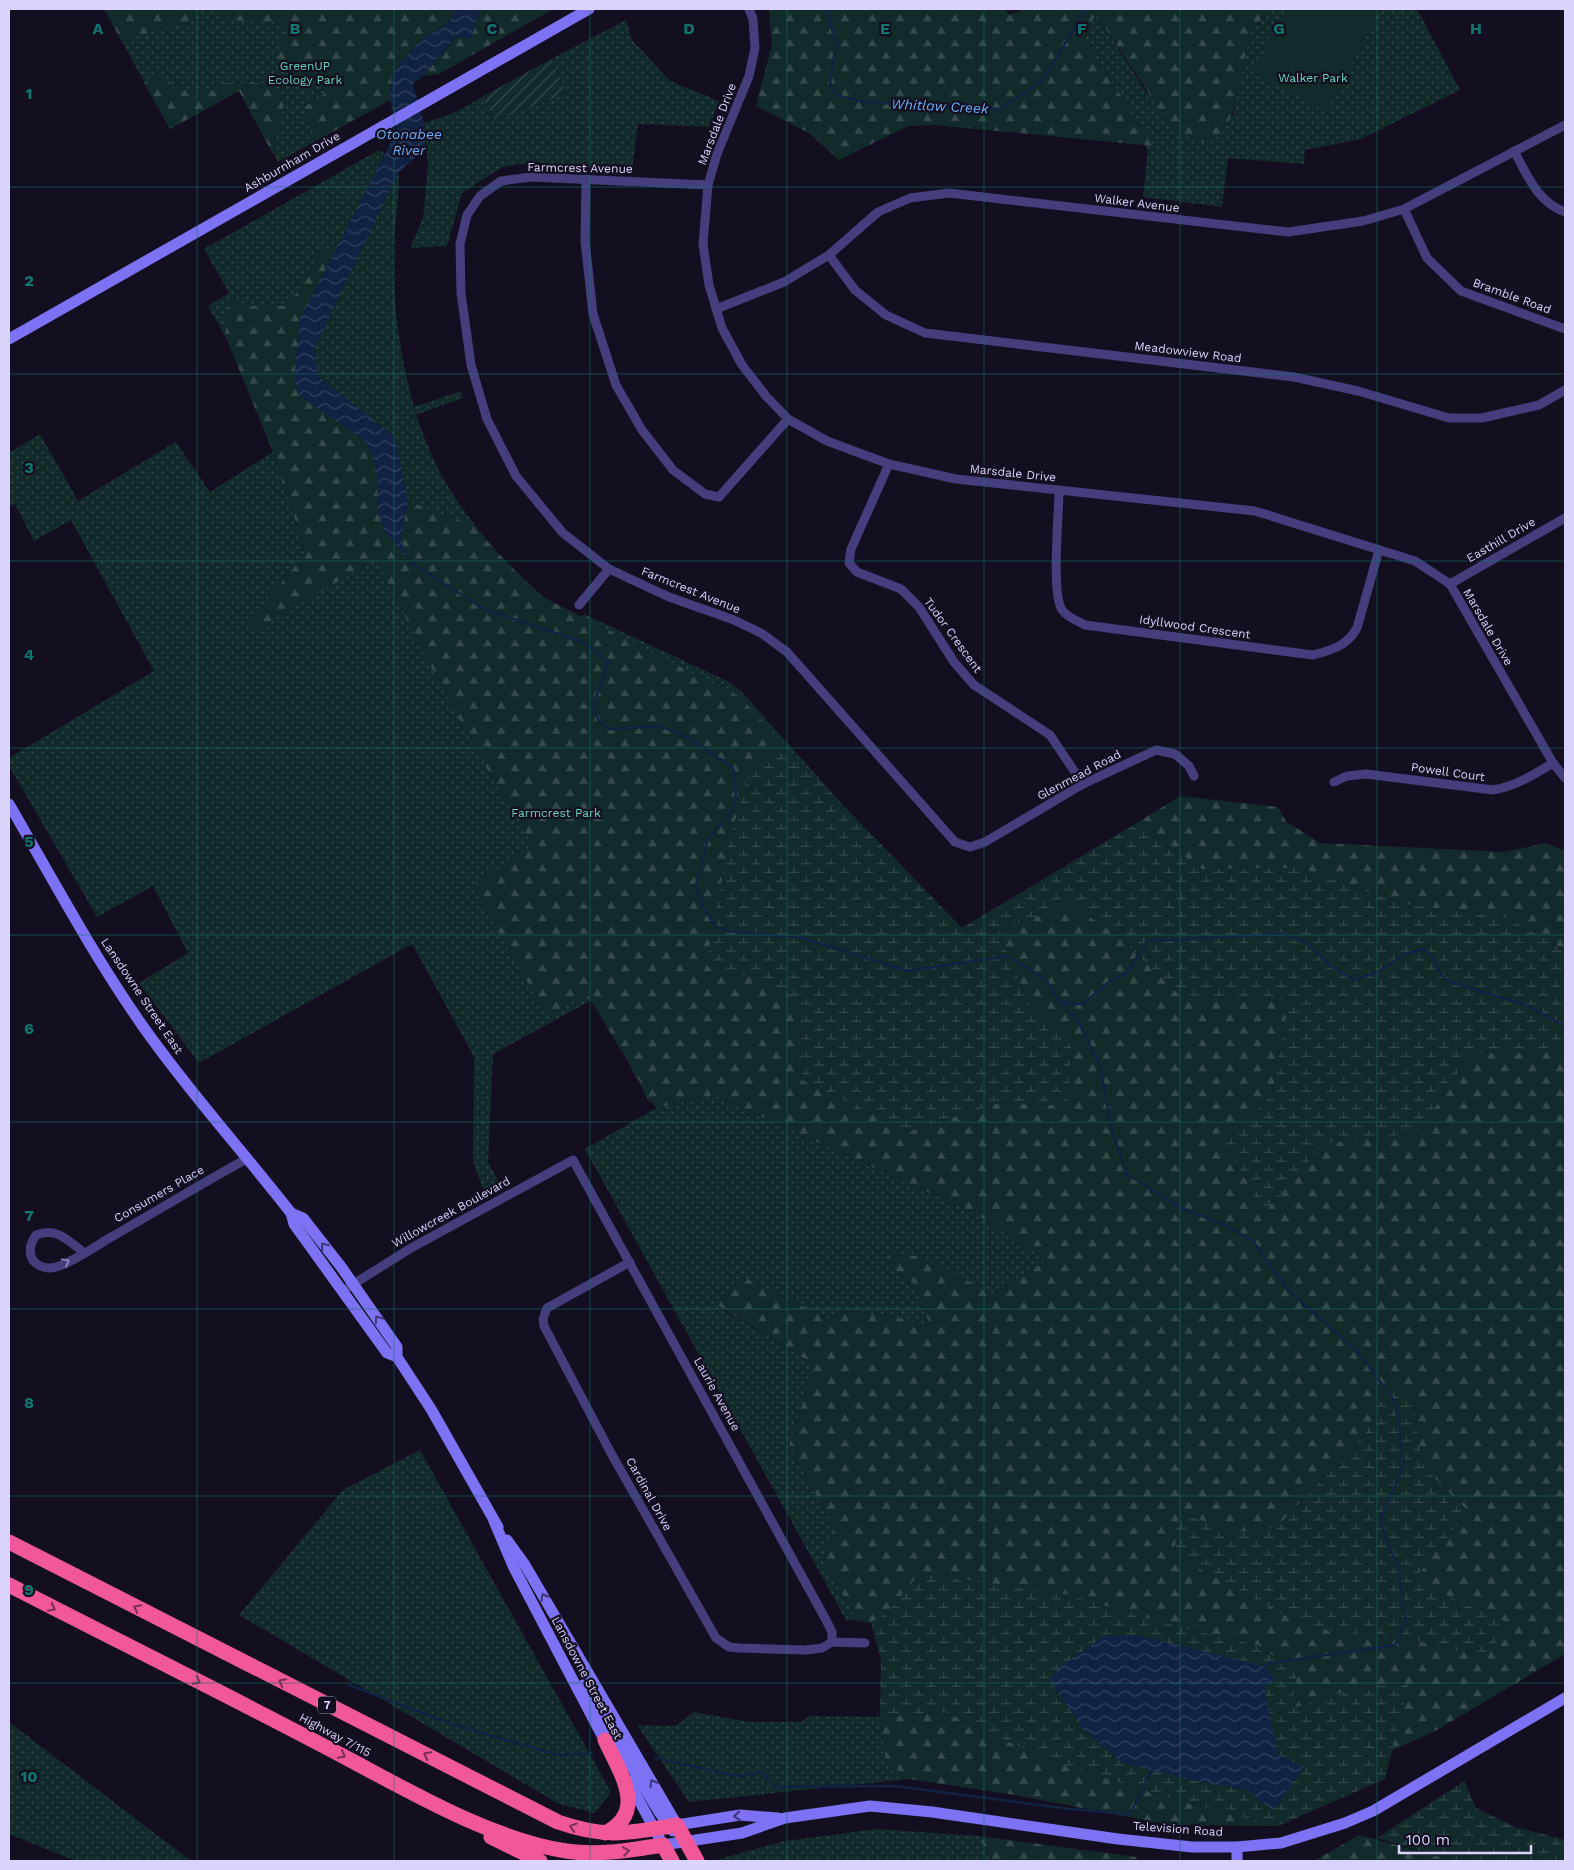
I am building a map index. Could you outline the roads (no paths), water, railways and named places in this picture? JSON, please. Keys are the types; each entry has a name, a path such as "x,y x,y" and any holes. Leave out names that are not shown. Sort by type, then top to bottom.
{"highway":[{"name":"Highway 7/115","path":"9,1542 544,1815 568,1825 604,1834 667,1826"},
{"name":"Highway 7/115","path":"9,1586 430,1801 496,1831 535,1844 566,1851 611,1853 663,1845"},
{"path":"604,1740 626,1788 629,1805 628,1813 621,1823 604,1834"},
{"path":"430,1801 442,1811 540,1861"},
{"path":"667,1826 687,1841 697,1861"},
{"path":"663,1845 672,1861"}],"main road":[{"name":"Ashburnham Drive","path":"9,339 588,9"},
{"name":"Lansdowne Street East","path":"9,804 80,928 141,1024 167,1060 291,1213 294,1224 348,1287 387,1352 398,1358 431,1409 494,1521 514,1568 542,1624 604,1740 667,1826"},
{"name":"Lansdowne Street East","path":"494,1521 525,1564 667,1826 663,1845"},
{"path":"542,1624 569,1662 667,1826"},
{"name":"Television Road","path":"663,1845 742,1833 785,1818 870,1806 932,1812 1118,1840 1192,1847 1237,1847 1281,1843 1345,1824 1390,1801 1565,1698"},
{"name":"Television Road","path":"667,1826 740,1815 785,1818"},
{"path":"1237,1847 1237,1861"}],"street":[{"name":"Marsdale Drive","path":"749,9 753,19 755,48 749,76 717,154 708,185 703,244 709,285 722,328 742,365 766,396 788,419 827,441 889,464 956,479 1255,510 1415,561 1450,584 1552,763 1565,778"},
{"name":"Walker Avenue","path":"716,309 784,282 829,255 878,212 910,198 949,193 1288,232 1363,221 1404,209 1565,125"},
{"path":"1514,151 1538,195 1554,208 1565,212"},
{"name":"Farmcrest Avenue","path":"708,185 532,177 501,181 480,196 467,215 460,244 461,293 471,364 487,419 516,476 563,533 609,569 669,597 734,620 761,633 787,652 955,842 970,847"},
{"path":"586,179 585,241 593,314 616,384 642,430 673,470 705,494 719,498 788,419"},
{"name":"Bramble Road","path":"1404,209 1427,258 1461,291 1565,329"},
{"name":"Meadowview Road","path":"829,255 855,290 886,315 925,333 1294,377 1358,391 1450,418 1482,418 1539,406 1565,390"},
{"name":"Tudor Crescent","path":"889,464 851,549 849,563 857,572 901,589 918,607 954,662 974,685 1050,736 1083,784"},
{"name":"Idyllwood Crescent","path":"1059,490 1057,593 1062,610 1072,619 1085,625 1313,655 1336,649 1351,639 1357,628 1379,550"},
{"name":"Easthill Drive","path":"1450,584 1565,518"},
{"path":"579,604 609,569"},
{"name":"Glenmead Road","path":"970,847 985,842 1083,784 1156,750 1175,754 1189,766 1194,776"},
{"name":"Powell Court","path":"1334,782 1347,776 1366,774 1493,790 1508,788 1524,781 1552,763"},
{"name":"Consumers Place","path":"84,1252 56,1233 47,1231 36,1235 30,1249 32,1260 47,1269 57,1267 84,1252 248,1158"},
{"name":"Laurie Avenue","path":"573,1160 826,1620 832,1632 832,1642"},
{"name":"Willowcreek Boulevard","path":"348,1287 411,1248 573,1160"},
{"name":"Cardinal Drive","path":"630,1262 547,1308 543,1319 544,1326 612,1454 716,1638 729,1647 806,1650 822,1648 832,1642 865,1642"}],"water":[{"name":"Otonabee River","path":"453,9 480,9 471,39 456,36 423,76 413,84 424,123 426,148 398,173 314,350 319,377 395,437 408,501 401,541 410,562 385,532 377,510 378,482 372,454 364,440 300,396 294,380 300,319 397,130 390,100 391,79 401,61 424,37 443,27 454,14"},
{"path":"1106,1635 1137,1635 1264,1666 1276,1679 1264,1687 1278,1754 1304,1767 1274,1811 1246,1790 1192,1780 1122,1763 1083,1729 1049,1679 1065,1663"}],"waterway":[{"name":"Whitlaw Creek","path":"827,9 836,46 830,81 832,91 839,96 863,102 1000,109 1042,81 1086,9"},
{"path":"410,562 486,610 583,642 608,661 593,707 599,721 610,729 660,726 689,738 733,768 736,797 731,814 708,838 696,885 704,909 716,927 729,931 803,938 907,971 1008,956 1045,979 1060,1002 1078,1021 1100,1066 1111,1126 1126,1174 1181,1208 1218,1222 1252,1240 1288,1290 1358,1352 1396,1403 1404,1464 1380,1521 1399,1571 1406,1622 1395,1645 1271,1663 1264,1666"},
{"path":"1061,1002 1083,1004 1109,982 1127,973 1147,941 1282,934 1306,942 1331,966 1354,980 1378,972 1405,954 1423,949 1432,955 1438,970 1447,981 1526,1005 1565,1026"},
{"path":"349,1685 454,1725 558,1755 592,1753"},
{"path":"655,1758 736,1776 763,1772 775,1787 895,1786 1069,1809 1130,1814 1152,1770"}],"park label":[{"name":"GreenUP Ecology Park","path":"305,73"},
{"name":"Walker Park","path":"1313,78"},
{"name":"Farmcrest Park","path":"556,813"}]}
